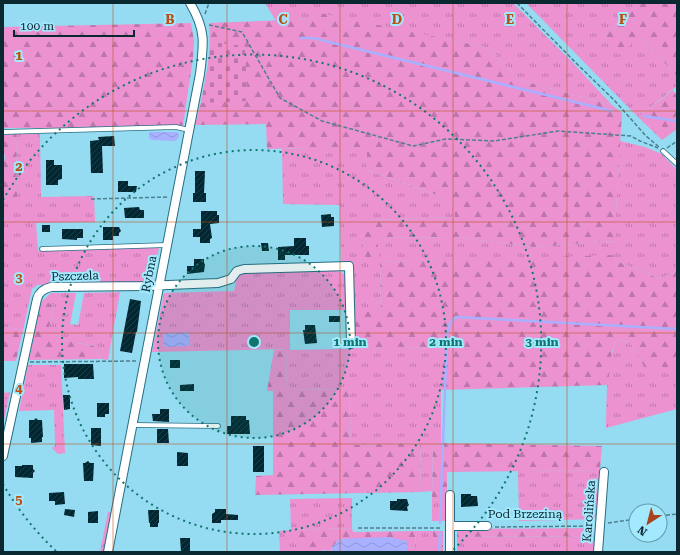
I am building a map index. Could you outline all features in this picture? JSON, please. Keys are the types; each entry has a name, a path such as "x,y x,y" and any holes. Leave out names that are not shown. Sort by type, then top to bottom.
{"street":[{"name":"Rybna","path":"108,552 200,74 204,46 201,24 190,3"},
{"name":"Pszczela","path":"3,456 36,299 40,292 45,289 218,283 230,279 237,271 244,269 349,266 350,344"},
{"name":"Karolińska","path":"598,552 604,472"},
{"path":"450,495 450,552"},
{"name":"Pod Brzeziną","path":"450,527 487,526"}],"lane":[{"path":"3,132 176,127 189,130"},
{"path":"663,151 677,164"},
{"path":"42,249 167,245"},
{"path":"132,425 218,426"}],"path":[{"path":"209,3 201,24 242,32 280,98 322,121 413,146 446,139 494,141 558,131 631,136 663,151"},
{"path":"517,3 614,100 646,136 663,151"},
{"path":"663,151 677,141"},
{"path":"92,199 176,197"},
{"path":"22,362 145,361"},
{"name":"Pod Brzeziną","path":"487,526 600,526 610,522 628,520"},
{"path":"358,528 450,527"}],"green space":[{"path":"265,3 513,3 573,63 612,105 519,80 490,48 315,13 313,19 276,21"},
{"path":"526,3 642,3 604,35 640,37 677,76 677,86 638,117"},
{"path":"642,3 677,3 677,76 640,37 618,55 604,35"},
{"path":"315,12 490,48 519,80 612,105 622,113 616,213 616,241 534,247 455,237 377,238 380,262 369,262 366,260 360,224 368,220 455,217 454,209 437,195 367,170 367,147 267,149 266,124 195,125 208,62 210,36 209,23 313,19"},
{"path":"191,23 194,41 193,58 183,125 84,128 3,128 3,27"},
{"path":"211,42 245,46 247,101 201,103"},
{"path":"673,90 677,96 677,129 662,140 638,117"},
{"path":"16,134 40,134 41,197 94,196 95,222 36,223 38,251 159,247 153,282 37,285 32,289 23,330 3,326 3,198 17,198"},
{"path":"16,134 17,198 3,198 3,166 5,157 3,150 3,135"},
{"path":"620,141 645,147 662,154 677,170 677,271 660,279 614,260 614,256 380,262 376,238 455,237 534,247 616,241"},
{"path":"367,146 367,170 437,195 455,209 455,217 368,220 361,224 361,235 366,260 380,262 381,312 353,312 354,263 341,263 340,205 283,204 282,149"},
{"path":"614,255 614,260 660,279 677,271 677,369 645,369 636,350 629,342 617,340 612,351 608,385 441,390 441,347 354,349 353,312 381,312 380,262"},
{"path":"335,271 341,272 347,277 347,310 290,310 290,350 441,347 441,443 433,443 432,491 420,492 421,443 351,445 349,389 287,390 286,349 152,352 164,293 234,291 237,276 241,272"},
{"path":"120,292 108,360 101,359 94,346 70,342 60,338 49,329 53,305 46,302 41,302 51,293 76,293 70,324 78,325 84,293"},
{"path":"41,302 46,302 53,305 49,329 56,330 56,336 67,341 94,346 101,359 29,360"},
{"path":"3,326 23,330 16,361 3,361"},
{"path":"617,340 629,342 636,350 646,369 677,369 677,409 606,428 610,360"},
{"path":"286,349 287,390 349,389 351,445 421,443 420,492 255,495 256,476 273,475 273,391 267,391 274,350"},
{"path":"28,365 61,365 65,453 58,454 52,448 55,446 54,410 19,411"},
{"path":"10,392 4,420 3,420 3,393"},
{"path":"433,443 602,446 600,470 447,472 447,500 432,499"},
{"path":"600,470 599,519 519,521 518,471"},
{"path":"352,498 352,528 296,530 322,551 331,550 331,552 280,552 279,531 291,530 290,499"},
{"path":"432,499 447,500 447,521 432,521"},
{"path":"108,512 111,512 111,515 104,552 100,552"},
{"path":"352,528 353,532 416,531 415,547 407,548 407,541 333,546 331,550 319,550 300,546 297,540 296,530"},
{"path":"594,528 595,536 457,537 457,529"},
{"path":"416,531 433,531 433,552 407,552 407,548 415,547"},
{"path":"433,531 443,531 443,552 433,552"},
{"path":"595,536 593,552 457,552 457,537"}],"water":[{"path":"150,132 177,132 179,135 178,139 175,141 152,140 149,138"},
{"path":"189,332 189,346 166,347 163,345 163,335 165,333"},
{"path":"388,537 407,541 407,552 331,552 333,546 339,539"}],"building":[{"path":"114,136 115,146 102,146 103,173 91,173 90,141 99,140 98,137"},
{"path":"46,160 54,160 54,165 62,165 62,179 58,180 58,185 46,185"},
{"path":"195,171 205,171 204,193 206,193 206,202 193,202 193,193 195,193"},
{"path":"118,181 128,181 128,186 137,186 136,192 118,192"},
{"path":"139,207 140,210 144,210 144,218 125,218 124,208"},
{"path":"201,211 217,211 217,215 219,215 219,223 210,224 212,238 210,239 210,243 200,243 200,237 193,237 193,229 201,229"},
{"path":"331,214 331,217 334,217 334,226 322,227 321,215"},
{"path":"42,225 50,225 50,232 42,232"},
{"path":"103,227 119,227 121,231 119,236 113,236 113,240 103,240"},
{"path":"62,229 83,229 83,238 77,238 77,240 62,239"},
{"path":"294,238 306,238 306,246 309,246 309,255 285,255 285,260 278,260 278,247 294,246"},
{"path":"261,243 268,243 269,251 262,251"},
{"path":"194,259 204,259 204,272 187,274 187,266 194,266"},
{"path":"130,299 141,301 137,332 132,353 120,351"},
{"path":"329,316 340,316 340,322 329,322"},
{"path":"305,325 315,325 317,343 305,344 303,330 305,330"},
{"path":"170,360 180,360 180,368 170,368"},
{"path":"64,364 93,364 94,379 78,379 78,377 64,378"},
{"path":"194,384 194,391 180,391 180,385"},
{"path":"63,395 70,395 70,409 64,410"},
{"path":"97,403 109,403 109,414 105,414 105,417 97,417"},
{"path":"160,409 169,409 169,422 153,421 152,414 160,414"},
{"path":"231,416 246,416 246,420 249,420 250,434 227,434 227,426 231,426"},
{"path":"36,418 38,420 42,420 42,442 31,443 31,438 29,438 29,420 34,420"},
{"path":"91,428 101,428 101,446 91,445"},
{"path":"157,429 168,429 169,443 157,443"},
{"path":"253,446 264,446 264,472 253,472"},
{"path":"177,452 188,453 188,466 177,466"},
{"path":"88,461 90,463 94,463 93,481 84,481 83,463"},
{"path":"33,465 33,469 35,471 33,473 33,478 15,477 15,466"},
{"path":"64,492 65,504 55,505 55,501 49,501 49,493"},
{"path":"461,494 471,494 471,496 477,496 478,506 461,507"},
{"path":"397,499 407,499 409,505 407,507 408,511 390,510 390,501 397,501"},
{"path":"65,509 75,510 74,517 64,515"},
{"path":"215,509 226,509 226,514 238,515 238,520 221,520 221,523 212,523 212,514 215,512"},
{"path":"148,510 159,510 158,527 150,527"},
{"path":"98,511 98,523 88,523 88,512"},
{"path":"180,538 190,538 190,552 181,552"}],"waterway":[{"path":"301,38 313,38 612,111"},
{"path":"644,116 677,121"},
{"path":"440,523 447,335 450,323 456,317 677,329"},
{"path":"439,552 440,533"}]}
